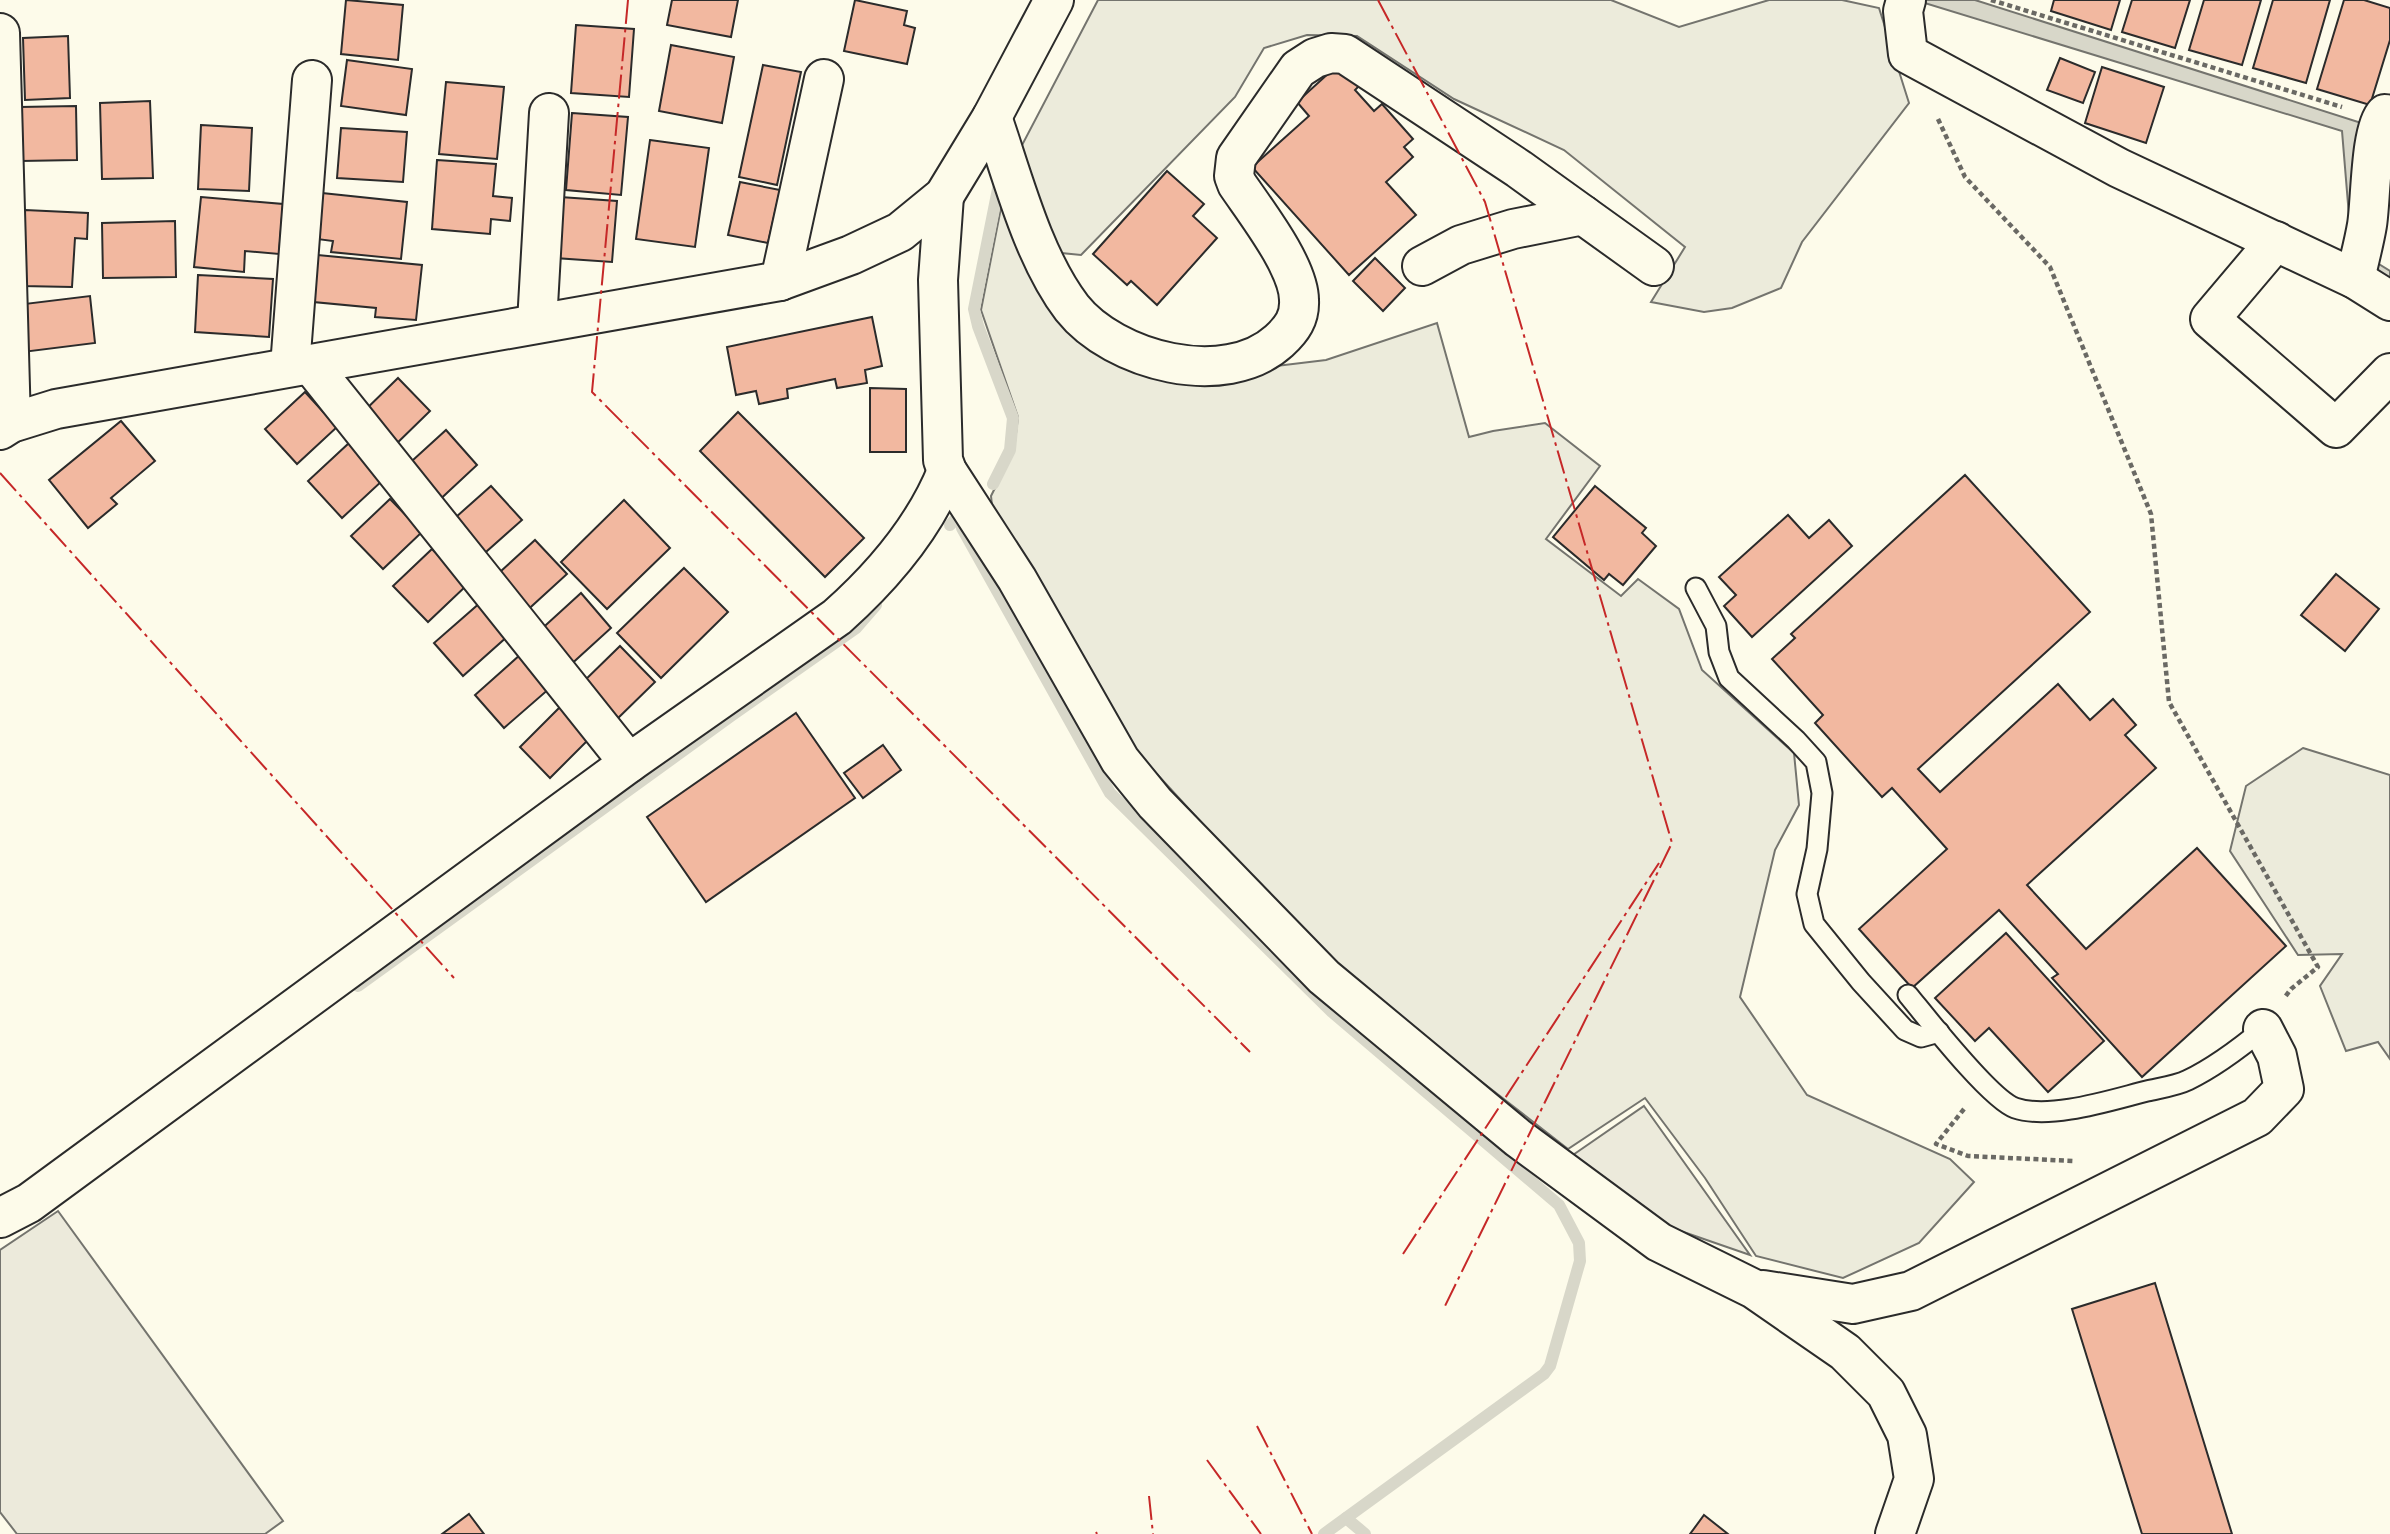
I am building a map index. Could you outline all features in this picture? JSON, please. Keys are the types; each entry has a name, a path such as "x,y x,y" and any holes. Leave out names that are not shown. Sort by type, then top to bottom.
{"street":[{"path":"0,33 5,426 55,409 780,281 851,255 900,233 944,196 992,117 1054,0"},
{"path":"1906,0 1903,11 1908,54 2119,168 2276,241 2360,255"},
{"path":"992,117 1042,256 1072,307 1091,327 1121,346 1200,368 1228,365 1256,356 1275,344 1298,318 1296,277 1237,184 1234,176 1236,158 1298,69 1315,58 1331,53 1345,54 1519,169 1654,266"},
{"path":"780,281 824,79"},
{"path":"312,80 301,366 624,757"},
{"path":"537,323 549,113"},
{"path":"2381,125 2360,255 2390,300"},
{"path":"944,196 938,280 943,460 947,471 1017,579 1120,760 1155,803 1324,977 1518,1138 1659,1242 1754,1289 1845,1352 1886,1393 1907,1435 1914,1479 1895,1534"},
{"path":"1422,266 1461,245 1513,229 1583,215"},
{"path":"2276,241 2210,319 2336,428 2390,373"},
{"path":"0,1218 29,1203 624,757 837,617 862,594 912,536 937,498 947,471"},
{"path":"1754,1289 1853,1304 1912,1292 2257,1117 2284,1089 2277,1056 2263,1029"}],"lane":[{"path":"1696,588 1716,626 1728,678 1796,740 1816,762 1822,793 1817,849 1807,894 1814,924 1861,982 1905,1030 1921,1037 1938,1032"},
{"path":"1908,995 1985,1083 2014,1108 2038,1111 2063,1110 2186,1081 2235,1051 2263,1029"}],"path":[{"path":"1991,0 2381,125"},
{"path":"1936,116 1965,177 2050,267 2151,514 2169,702 2318,967 2291,989 2263,1029"},
{"path":"1985,1083 1936,1144 1968,1156 2083,1161"}],"shaded area":[{"path":"1098,0 1611,0 1679,27 1769,0 1842,0 1879,8 1909,103 1802,242 1781,288 1732,308 1704,312 1651,302 1685,247 1564,150 1454,99 1357,36 1307,35 1264,48 1235,97 1081,255 1031,250 1041,288 1200,375 1326,360 1437,323 1469,437 1545,423 1600,466 1546,539 1621,596 1638,579 1679,609 1702,670 1794,753 1799,805 1775,850 1740,997 1807,1095 1950,1159 1974,1182 1919,1243 1843,1278 1756,1256 1705,1178 1645,1098 1568,1149 1335,968 1134,749 993,514 991,496 1014,450 1018,417 981,310 1008,172"},
{"path":"1915,0 1975,0 2377,128 2374,261 2390,271 2390,287 2351,240 2342,131"},
{"path":"2303,748 2390,775 2390,1059 2378,1042 2346,1051 2320,986 2342,954 2298,955 2230,851 2246,786"},
{"path":"1644,1106 1750,1255 1672,1228 1631,1208 1570,1157"},
{"path":"58,1211 283,1521 265,1534 17,1534 0,1512 0,1250"}],"building":[{"path":"346,0 403,5 398,60 341,54"},
{"path":"672,0 738,0 731,37 667,25"},
{"path":"855,0 907,11 904,25 915,28 907,64 844,51"},
{"path":"2054,0 2120,0 2111,30 2051,11"},
{"path":"2132,0 2190,0 2175,48 2122,32"},
{"path":"2204,0 2261,0 2242,65 2189,50"},
{"path":"2273,0 2330,0 2306,83 2253,68"},
{"path":"2344,0 2364,0 2390,8 2390,40 2370,105 2317,89"},
{"path":"576,25 634,29 629,97 571,93"},
{"path":"68,36 70,98 25,100 23,38"},
{"path":"671,45 734,57 722,123 659,111"},
{"path":"2060,58 2095,72 2083,103 2047,90"},
{"path":"347,60 412,69 406,115 341,106"},
{"path":"1341,62 1361,84 1355,90 1374,111 1382,104 1413,139 1404,147 1413,157 1386,182 1416,215 1349,275 1252,167 1309,116 1297,102"},
{"path":"763,65 801,72 777,185 739,177"},
{"path":"2102,67 2164,87 2146,143 2085,123"},
{"path":"446,82 504,87 497,159 439,154"},
{"path":"150,101 153,178 102,179 100,103"},
{"path":"76,106 77,160 21,161 20,107"},
{"path":"572,113 628,117 621,195 566,190"},
{"path":"201,125 252,128 249,191 198,189"},
{"path":"341,128 407,132 403,182 337,178"},
{"path":"650,140 709,148 695,247 636,239"},
{"path":"437,160 496,164 493,196 512,198 510,221 491,219 490,234 432,229"},
{"path":"1167,171 1204,204 1193,216 1217,238 1157,305 1131,281 1127,285 1093,254"},
{"path":"740,182 780,190 768,243 728,235"},
{"path":"322,193 407,202 401,259 331,252 333,241 317,239"},
{"path":"201,197 283,204 279,254 245,251 244,272 194,267"},
{"path":"560,197 617,201 612,262 555,258"},
{"path":"25,210 88,213 87,239 75,238 72,287 22,286"},
{"path":"175,221 176,277 103,278 102,223"},
{"path":"307,254 422,265 416,320 375,317 376,308 303,301"},
{"path":"1375,258 1405,288 1383,311 1353,281"},
{"path":"198,275 273,279 269,337 195,332"},
{"path":"90,296 95,343 23,352 16,305"},
{"path":"872,317 882,366 865,370 867,383 837,388 835,379 787,389 788,398 759,404 756,391 736,395 727,347"},
{"path":"398,378 430,411 390,450 358,417"},
{"path":"870,388 906,389 906,452 870,452"},
{"path":"305,392 337,427 297,464 265,429"},
{"path":"738,412 864,538 825,577 700,451"},
{"path":"121,421 155,461 111,498 117,504 88,528 49,480"},
{"path":"446,430 477,465 434,505 402,470"},
{"path":"349,443 383,480 342,518 308,481"},
{"path":"1965,475 2090,612 1918,769 1940,792 2058,684 2090,720 2113,699 2136,725 2125,735 2156,768 2027,885 2086,949 2197,848 2286,946 2142,1077 2052,978 2058,974 1999,910 1912,988 1859,929 1947,849 1892,788 1882,797 1815,723 1823,715 1772,659 1795,638 1791,634"},
{"path":"491,486 522,520 478,559 447,525"},
{"path":"1595,486 1646,528 1642,533 1656,546 1623,585 1609,574 1604,580 1553,537"},
{"path":"390,499 422,532 383,569 351,536"},
{"path":"624,500 670,548 607,609 561,562"},
{"path":"1788,515 1809,538 1829,520 1852,546 1752,637 1724,606 1736,595 1719,577"},
{"path":"535,540 567,574 522,615 490,581"},
{"path":"432,549 467,585 428,622 393,586"},
{"path":"684,568 728,612 661,678 617,633"},
{"path":"2336,574 2379,609 2345,651 2301,615"},
{"path":"581,593 611,628 567,668 536,634"},
{"path":"481,602 509,635 463,676 434,643"},
{"path":"620,646 655,682 614,722 579,686"},
{"path":"521,654 550,688 504,728 475,695"},
{"path":"561,706 591,737 550,778 520,747"},
{"path":"796,713 855,798 706,902 647,817"},
{"path":"883,745 901,770 863,798 844,773"},
{"path":"2006,933 2104,1041 2048,1092 1989,1028 1975,1041 1935,998"},
{"path":"2155,1283 2232,1534 2142,1534 2072,1309"},
{"path":"469,1514 484,1534 442,1534"},
{"path":"1704,1515 1728,1534 1690,1534"}],"waterway":[{"path":"993,484 1010,450 1013,418 974,309 1000,179"},
{"path":"950,525 963,511"},
{"path":"962,528 1110,793 1332,1012 1559,1205 1579,1243 1580,1261 1550,1366 1544,1374 1324,1534"},
{"path":"358,986 856,628 876,605"},
{"path":"1346,1518 1365,1534"}],"power":[{"path":"628,0 592,392 1250,1052"},
{"path":"1378,0 1485,202 1672,843 1444,1308"},
{"path":"0,473 454,978"},
{"path":"1403,1254 1659,863"},
{"path":"1257,1426 1312,1534"},
{"path":"1207,1460 1261,1534"},
{"path":"1149,1496 1153,1534"}]}
